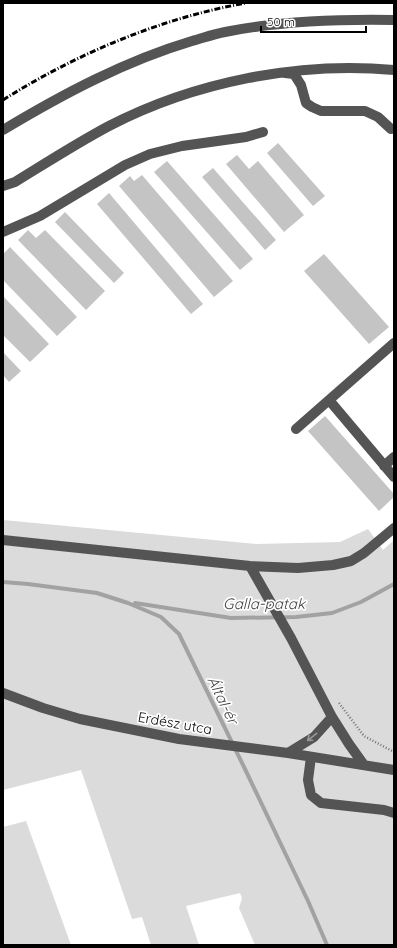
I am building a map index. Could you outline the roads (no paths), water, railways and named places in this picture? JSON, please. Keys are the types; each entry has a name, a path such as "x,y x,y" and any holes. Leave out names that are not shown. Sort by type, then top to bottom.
{"street":[{"path":"3,130 102,75 167,49 224,32 272,24 360,19 394,20"},
{"path":"3,186 16,182 109,126 147,109 194,92 245,78 311,68 394,70"},
{"path":"283,73 294,74 301,85 306,103 312,107 321,110 365,111 378,117 392,129"},
{"path":"3,232 40,216 125,165 150,154 182,146 246,137 263,132"},
{"path":"296,429 394,343"},
{"path":"329,400 394,478"},
{"path":"384,466 394,456"},
{"path":"3,540 250,566 298,568 333,565 351,561 364,554 394,528"},
{"path":"250,566 321,698 349,744 364,765"},
{"name":"Erdész utca","path":"3,693 43,708 80,719 179,739 288,753 394,770"},
{"path":"288,753 314,737 332,717"},
{"path":"311,757 308,780 311,795 321,803 384,810 394,813"}],"waterway":[{"name":"Által-ér","path":"3,582 97,593 128,603 161,617 179,634 308,901 327,945"},
{"name":"Galla-patak","path":"135,603 231,618 296,617 332,613 361,602 394,584"}],"railway":[{"path":"3,100 60,68 120,40 182,18 246,3"}]}
